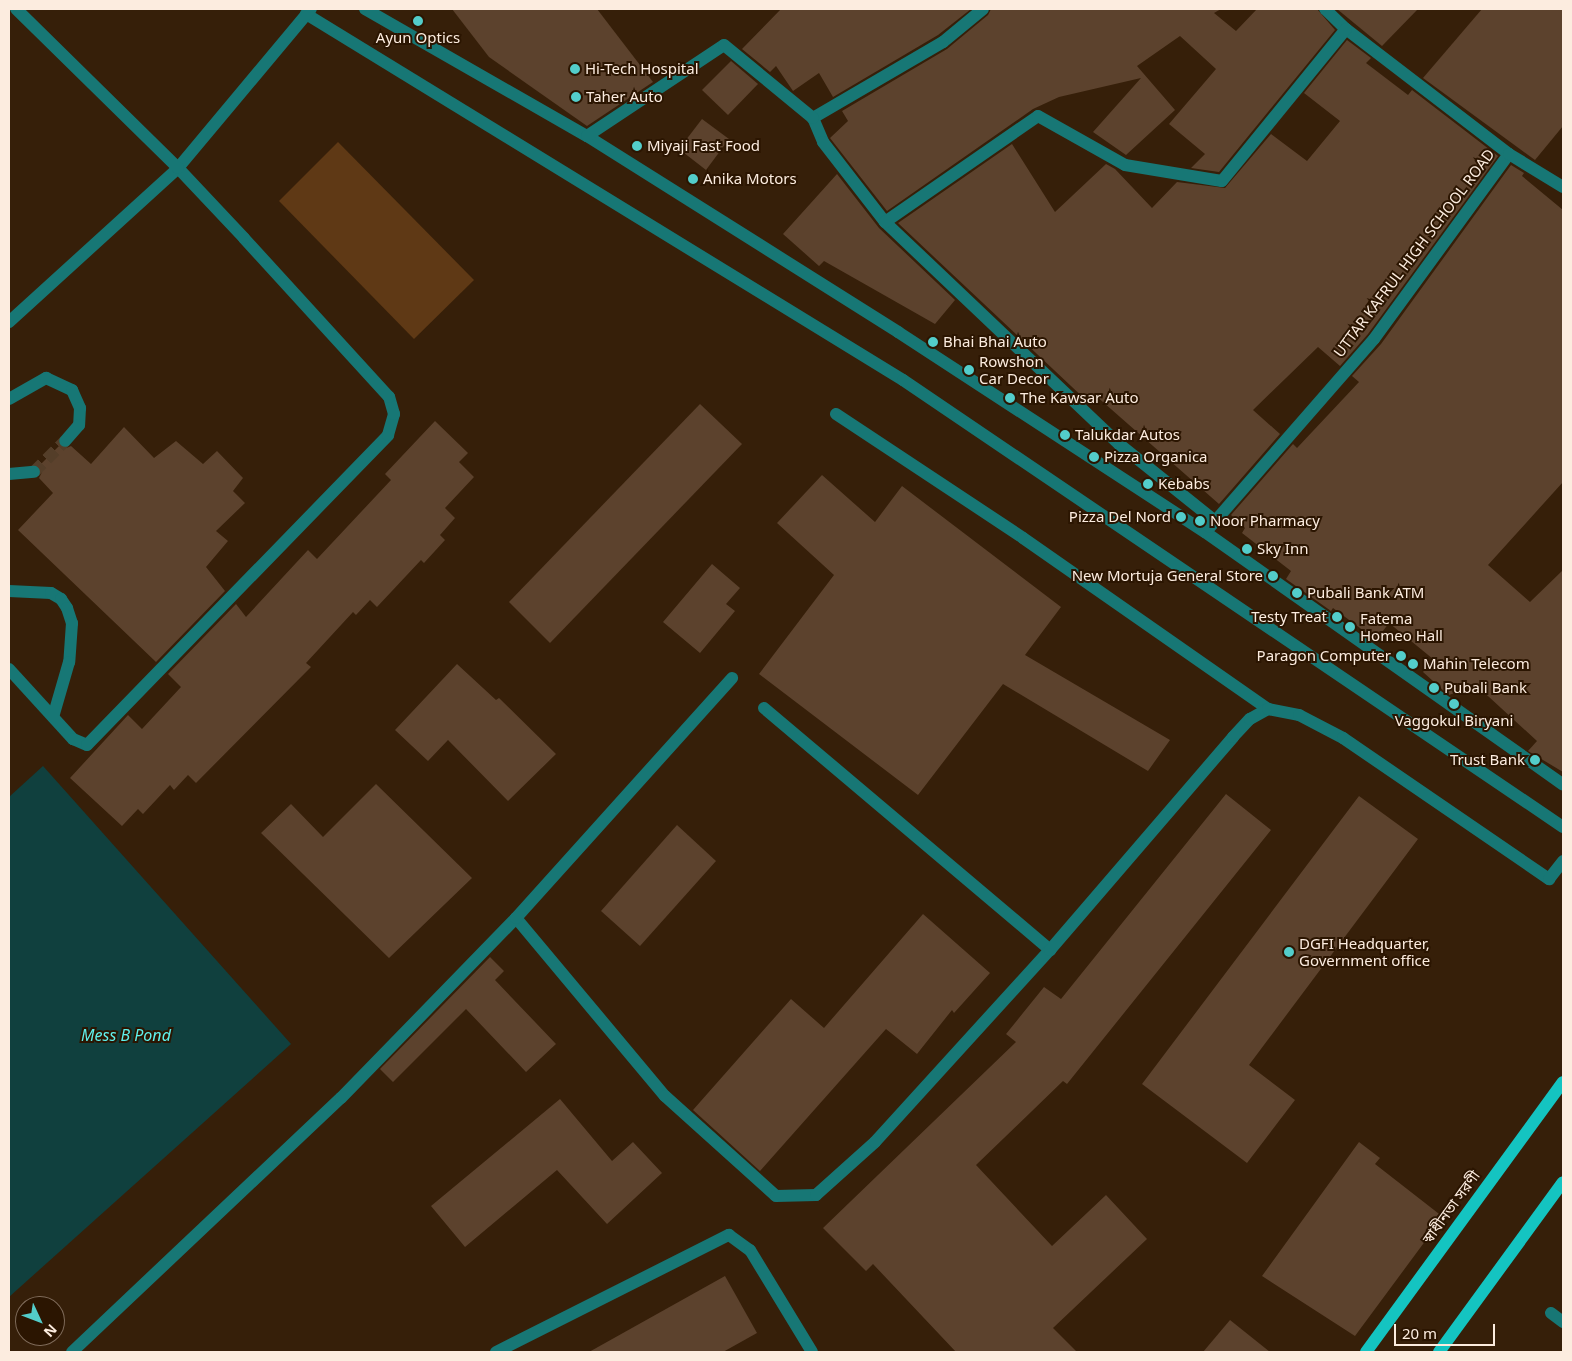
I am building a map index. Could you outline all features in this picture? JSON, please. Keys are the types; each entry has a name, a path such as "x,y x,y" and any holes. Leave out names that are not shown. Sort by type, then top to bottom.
{"main road":[{"name":"স্বাধীনতা সরণী","path":"1366,1352 1563,1082"},
{"path":"1438,1352 1563,1182"}],"street":[{"path":"9,669 73,739 87,745 388,435 394,414 389,396 178,168 16,9"},
{"path":"365,9 587,136 898,332 1205,532 1563,785"},
{"path":"813,118 943,42 984,9"},
{"path":"1325,9 1346,29 1509,154"},
{"path":"9,322 178,168 309,11 903,380 1563,827"},
{"path":"885,222 1038,116 1125,164 1222,181 1346,29"},
{"path":"587,136 724,45 813,118 823,142 885,222 1119,444 1215,521"},
{"name":"UTTAR KAFRUL HIGH SCHOOL ROAD","path":"1205,532 1374,339 1509,154 1563,187"},
{"path":"9,399 46,378 72,390 80,408 79,425 65,441"},
{"path":"836,414 1023,538 1268,709 1300,715 1343,738 1549,879 1563,861"},
{"path":"9,474 34,472"},
{"path":"9,591 51,593 61,599 67,608 72,623 69,662 53,717"},
{"path":"72,1352 341,1098 516,918 732,678"},
{"path":"764,708 1050,950"},
{"path":"516,918 665,1096 776,1196 816,1195 875,1142 1050,950 1232,736 1250,719 1268,709"},
{"path":"496,1352 729,1235 750,1250 812,1352"},
{"path":"1551,1312 1563,1322"}],"shaded area":[{"path":"338,142 474,280 414,339 279,201"}],"water":[{"name":"Mess B Pond","path":"43,766 291,1044 9,1297 9,797"}],"building":[{"name":"Hi-Tech Hospital","path":"452,9 597,9 653,82 587,126 489,57"},
{"path":"781,9 971,9 938,35 833,97 819,73 793,91 776,66 770,72 742,49"},
{"path":"991,9 1221,9 1214,13 1236,31 1257,9 1317,9 1335,30 1219,172 1191,168 1205,154 1169,124 1216,69 1180,36 1137,66 1175,110 1126,155 1093,132 1141,78 1059,97 1033,109 887,211 830,138 848,121 842,111 947,49 988,15"},
{"path":"1337,9 1418,9 1382,46"},
{"path":"1482,9 1563,9 1563,126 1535,160 1423,78"},
{"path":"1347,40 1371,58 1366,63 1408,95 1412,90 1498,156 1368,334 1340,366 1318,347 1253,410 1280,434 1219,504 1095,395 1088,402 898,223 1012,144 1055,212 1106,164 1115,169 1152,208 1177,182 1225,188 1271,134 1307,161 1340,121 1304,93"},
{"path":"731,61 758,84 728,115 702,90"},
{"path":"702,119 729,139 706,170 679,149"},
{"path":"1511,165 1524,173 1522,176 1563,210 1563,482 1488,565 1530,602 1563,570 1563,772 1528,751 1537,741 1476,685 1449,695 1444,691 1423,672 1433,659 1389,623 1376,640 1333,608 1331,611 1286,579 1291,571 1242,533 1245,528 1231,515 1293,444 1297,448 1359,382 1352,376 1381,344"},
{"path":"837,174 879,228 955,300 935,324 824,261 819,266 783,234"},
{"path":"700,404 742,444 550,643 509,602"},
{"path":"435,421 468,453 459,462 474,477 445,508 455,518 440,535 445,540 424,563 421,560 377,607 370,600 356,615 353,612 306,663 311,667 196,783 188,775 174,790 170,785 143,814 138,809 122,826 70,778 128,715 142,729 181,687 168,674 236,604 246,617 308,550 317,559 391,480 385,474"},
{"path":"124,427 154,458 176,441 203,464 217,451 243,478 233,491 245,503 216,531 228,541 206,567 225,591 156,662 18,530 53,493 39,478 42,472 39,466 59,446 64,449 71,446 91,464"},
{"path":"822,475 875,522 902,486 1061,607 1025,655 1170,740 1148,771 1003,684 918,795 759,674 834,575 777,523"},
{"path":"712,564 740,588 726,604 735,611 700,653 663,622"},
{"path":"457,664 496,700 499,698 556,754 508,801 448,740 428,761 395,730"},
{"path":"376,784 472,878 389,958 261,833 291,804 323,837"},
{"path":"1226,794 1271,830 1067,1084 1063,1081 976,1165 1052,1246 1106,1195 1147,1239 1053,1328 1077,1352 956,1352 873,1264 866,1271 823,1228 1016,1042 1006,1034 1044,987 1061,999"},
{"path":"1359,796 1418,839 1249,1065 1295,1100 1247,1163 1142,1084"},
{"path":"677,825 716,861 640,946 601,911"},
{"path":"923,914 990,973 954,1013 952,1010 917,1054 886,1029 760,1171 693,1110 791,999 824,1028"},
{"path":"490,957 504,971 495,980 556,1044 526,1072 466,1009 393,1082 380,1069"},
{"path":"560,1099 612,1161 633,1142 662,1173 607,1224 557,1170 465,1247 431,1206"},
{"path":"1359,1142 1380,1158 1375,1164 1443,1217 1355,1336 1262,1276"},
{"path":"725,1276 757,1333 723,1352 589,1352"},
{"path":"1230,1320 1270,1352 1203,1352"}],"tunnel":[{"path":"34,472 65,441"}],"place":[{"name":"Ayun Optics","path":"418,21"},
{"name":"Hi-Tech Hospital","path":"575,69"},
{"name":"Taher Auto","path":"576,97"},
{"name":"Miyaji Fast Food","path":"637,146"},
{"name":"Anika Motors","path":"693,179"},
{"name":"Bhai Bhai Auto","path":"933,342"},
{"name":"Rowshon Car Decor","path":"969,370"},
{"name":"The Kawsar Auto","path":"1010,398"},
{"name":"Talukdar Autos","path":"1065,435"},
{"name":"Pizza Organica","path":"1094,457"},
{"name":"Kebabs","path":"1148,484"},
{"name":"Pizza Del Nord","path":"1181,517"},
{"name":"Noor Pharmacy","path":"1200,521"},
{"name":"Sky Inn","path":"1247,549"},
{"name":"New Mortuja General Store","path":"1273,576"},
{"name":"Pubali Bank ATM","path":"1297,593"},
{"name":"Testy Treat","path":"1337,617"},
{"name":"Fatema Homeo Hall","path":"1350,627"},
{"name":"Paragon Computer","path":"1401,656"},
{"name":"Mahin Telecom","path":"1413,664"},
{"name":"Pubali Bank","path":"1434,688"},
{"name":"Vaggokul Biryani","path":"1454,704"},
{"name":"Trust Bank","path":"1535,760"},
{"name":"DGFI Headquarter, Government office","path":"1289,952"}]}
